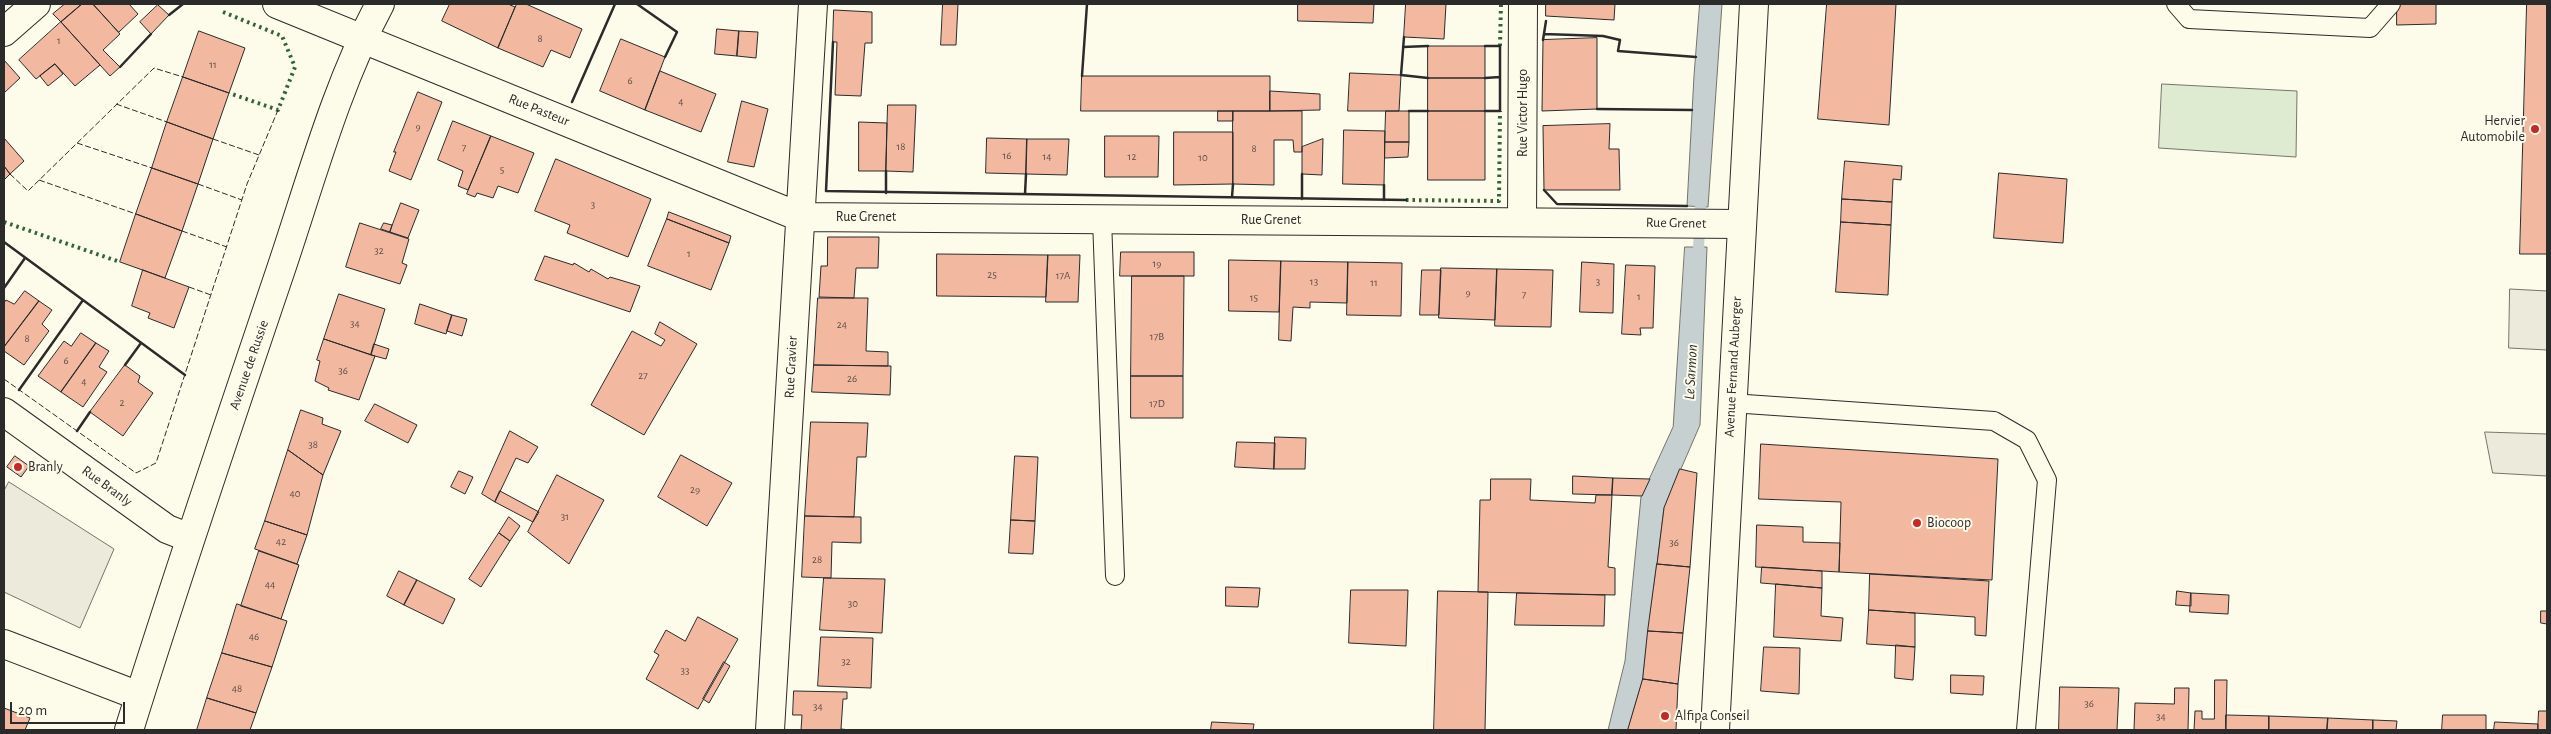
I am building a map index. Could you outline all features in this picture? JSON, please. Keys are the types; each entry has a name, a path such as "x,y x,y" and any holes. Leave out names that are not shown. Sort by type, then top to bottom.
{"street":[{"path":"4,32 36,4"},
{"name":"Rue Pasteur","path":"277,4 800,217"},
{"name":"Avenue de Russie","path":"129,730 190,538 361,39 380,4"},
{"name":"Rue Gravier","path":"770,730 813,4"},
{"name":"Rue Victor Hugo","path":"1522,222 1523,4"},
{"name":"Avenue Fernand Auberger","path":"1715,730 1731,403 1754,4"},
{"name":"Rue Grenet","path":"800,217 1741,224"},
{"name":"Rue Branly","path":"4,412 167,529 190,538"},
{"path":"4,644 139,696"}],"lane":[{"path":"2176,4 2189,19 2370,28 2390,4"},
{"path":"1102,219 1115,576"},
{"path":"1731,403 1994,421 2027,440 2047,480 2026,730"}],"green space":[{"path":"2162,84 2297,91 2296,157 2159,148"}],"shaded area":[{"path":"2510,289 2547,291 2547,350 2509,348"},
{"path":"2485,432 2547,434 2547,476 2493,473"},
{"path":"9,482 114,549 80,628 4,592 4,491"}],"water":[{"path":"1700,4 1722,4 1708,207 1687,206"},
{"path":"1685,247 1707,247 1700,425 1664,508 1643,679 1628,730 1608,730 1625,661 1641,497 1673,427"}],"building":[{"path":"65,4 82,4 61,22 53,14"},
{"path":"82,4 93,4 120,34 103,50 120,67 110,76 61,22"},
{"path":"93,4 129,4 138,14 119,32"},
{"path":"450,4 508,4 515,7 498,48 442,21"},
{"path":"517,4 526,4 582,29 570,58 551,50 543,67 498,48"},
{"path":"943,4 958,4 956,45 941,45"},
{"path":"1298,4 1374,4 1373,23 1298,21"},
{"path":"1406,4 1446,4 1444,39 1404,37"},
{"path":"1546,4 1615,4 1614,20 1546,16"},
{"path":"1827,4 1896,4 1889,125 1818,119"},
{"path":"2397,4 2436,4 2436,24 2397,25"},
{"name":"Hervier Automobile","path":"2527,4 2547,4 2547,254 2520,254"},
{"path":"158,5 169,15 151,34 140,22"},
{"path":"834,10 872,12 872,43 865,43 861,96 835,95 837,42 833,42"},
{"path":"61,22 100,65 75,86 55,64 36,79 19,60"},
{"path":"717,29 739,31 737,56 715,54"},
{"path":"199,31 245,48 229,93 183,77"},
{"path":"739,31 758,32 756,58 737,56"},
{"path":"1597,38 1597,109 1542,111 1543,40"},
{"path":"621,39 665,57 645,110 600,91"},
{"path":"1428,46 1485,46 1485,78 1428,78"},
{"path":"4,60 20,78 4,93"},
{"path":"55,64 63,74 48,86 40,76"},
{"path":"660,71 716,94 701,132 645,110"},
{"path":"1350,73 1401,75 1399,111 1348,111"},
{"path":"1082,76 1270,76 1270,111 1081,111"},
{"path":"183,77 229,93 213,139 167,122"},
{"path":"1428,78 1485,78 1485,111 1428,111"},
{"path":"1270,91 1320,94 1320,110 1270,111"},
{"path":"418,92 442,102 411,180 389,171 396,152 394,152"},
{"path":"742,101 768,109 754,167 728,162"},
{"path":"888,105 916,105 913,172 886,171"},
{"path":"1218,111 1233,111 1233,121 1218,121"},
{"path":"1233,111 1302,111 1302,152 1294,152 1293,140 1274,140 1274,185 1233,184"},
{"path":"1386,111 1409,111 1409,142 1385,142"},
{"path":"1428,111 1485,111 1485,180 1428,180"},
{"path":"453,121 491,136 468,190 458,186 463,171 438,160"},
{"path":"167,122 213,139 198,184 152,168"},
{"path":"859,122 887,123 886,171 859,171"},
{"path":"1610,124 1609,149 1619,149 1620,190 1544,190 1543,126"},
{"path":"1344,130 1385,131 1384,185 1343,184"},
{"path":"1174,132 1233,132 1233,184 1174,185"},
{"path":"491,136 534,153 518,193 498,186 493,198 477,193 475,197 467,194"},
{"path":"1105,136 1159,136 1158,177 1105,177"},
{"path":"4,138 24,161 10,174 4,166"},
{"path":"987,138 1027,139 1026,174 986,173"},
{"path":"1027,139 1069,139 1067,175 1026,174"},
{"path":"1323,139 1322,175 1302,174 1302,147"},
{"path":"1385,142 1409,142 1408,157 1385,158"},
{"path":"556,159 651,199 628,257 567,233 570,225 535,211"},
{"path":"1845,161 1902,166 1901,180 1893,179 1892,202 1842,199"},
{"path":"4,166 10,174 4,180"},
{"path":"152,168 198,184 182,231 136,214"},
{"path":"1999,173 2067,179 2063,243 1994,238"},
{"path":"1842,199 1892,202 1891,225 1841,222"},
{"path":"401,203 419,210 408,238 390,232"},
{"path":"669,212 731,236 729,243 667,219"},
{"path":"136,214 182,231 165,278 120,262"},
{"path":"667,219 729,243 711,290 648,266"},
{"path":"1841,222 1891,225 1888,295 1836,292"},
{"path":"360,223 409,239 402,263 407,265 400,284 346,267"},
{"path":"384,223 392,225 390,232 381,229"},
{"path":"828,237 879,237 878,268 856,268 854,298 819,297 821,266 827,266"},
{"path":"1121,252 1194,252 1194,276 1120,276"},
{"path":"937,254 1048,255 1046,297 937,296"},
{"path":"1048,255 1080,255 1078,302 1046,302"},
{"path":"545,256 573,265 574,263 589,272 591,269 608,279 610,277 640,286 630,312 535,280"},
{"path":"1229,260 1281,261 1279,312 1229,311"},
{"path":"1281,261 1348,262 1347,303 1310,302 1310,308 1293,307 1291,341 1279,340"},
{"path":"1348,262 1402,263 1401,316 1347,315"},
{"path":"1582,262 1614,264 1613,313 1580,312"},
{"path":"1626,265 1655,266 1653,328 1640,328 1641,335 1622,334"},
{"path":"1441,268 1497,269 1495,320 1439,318"},
{"path":"1497,269 1553,270 1551,327 1495,326"},
{"path":"143,270 189,287 174,328 148,318 150,313 132,306"},
{"path":"1422,270 1441,270 1439,315 1420,315"},
{"path":"1132,276 1184,276 1183,376 1131,376"},
{"path":"25,291 39,301 4,347 4,303 6,300 14,304"},
{"path":"339,294 385,309 371,355 324,339"},
{"path":"818,298 868,298 866,351 888,352 888,366 814,365"},
{"path":"39,301 52,310 42,324 49,331 24,365 4,351 4,347"},
{"path":"420,304 452,315 446,334 415,324"},
{"path":"452,315 467,319 462,336 447,331"},
{"path":"660,322 697,344 644,435 591,405 632,331 661,346 665,340 655,334"},
{"path":"81,333 96,343 61,392 38,376 64,341 71,346"},
{"path":"324,339 375,356 359,400 328,390 329,388 315,381 320,361 317,360"},
{"path":"96,343 109,351 99,367 107,372 83,407 61,392"},
{"path":"374,344 389,349 386,359 371,355"},
{"path":"125,365 140,376 138,382 153,393 123,436 90,412"},
{"path":"814,365 891,366 890,395 812,392"},
{"path":"1131,376 1183,376 1183,418 1131,418"},
{"path":"375,404 417,425 408,443 365,421"},
{"path":"301,410 323,418 322,424 341,431 323,475 288,450"},
{"path":"811,422 868,423 866,457 857,457 854,517 805,516"},
{"path":"510,431 538,447 528,463 516,458 495,502 482,494"},
{"path":"1275,437 1306,438 1305,469 1274,469"},
{"path":"1237,442 1275,443 1274,469 1235,467"},
{"name":"Biocoop","path":"1761,444 1998,459 1992,580 1839,572 1841,502 1759,499"},
{"path":"288,450 323,475 307,535 265,521"},
{"path":"681,455 732,483 707,526 658,497"},
{"name":"Branly","path":"15,456 29,466 21,477 7,467"},
{"path":"1015,456 1038,457 1035,521 1011,520"},
{"path":"1680,469 1697,473 1690,567 1657,564 1664,508"},
{"path":"459,471 473,477 465,494 451,487"},
{"path":"557,475 604,500 569,564 528,532"},
{"path":"1573,476 1613,478 1612,495 1573,494"},
{"path":"1613,478 1650,479 1642,496 1612,495"},
{"path":"1491,479 1531,479 1530,500 1595,503 1596,495 1612,495 1608,567 1615,568 1615,595 1478,592 1480,500 1490,500"},
{"path":"500,491 539,512 533,522 495,502"},
{"path":"805,516 861,517 861,543 832,542 831,578 802,577"},
{"path":"509,517 520,526 510,541 499,533"},
{"path":"1011,520 1035,521 1033,554 1009,553"},
{"path":"265,521 307,535 297,564 255,549"},
{"path":"1757,525 1803,527 1803,542 1840,543 1839,572 1756,567"},
{"path":"499,533 510,541 481,587 469,579"},
{"path":"259,551 299,565 281,619 241,606"},
{"path":"1657,564 1690,567 1683,633 1648,631"},
{"path":"1762,567 1822,571 1822,588 1761,583"},
{"path":"399,571 417,580 404,605 387,596"},
{"path":"1870,574 1989,581 1986,636 1975,635 1975,617 1869,610"},
{"path":"824,578 885,579 882,633 820,630"},
{"path":"417,580 455,599 443,624 404,605"},
{"path":"1776,584 1822,588 1821,616 1843,618 1841,641 1774,637"},
{"path":"1226,587 1260,588 1258,607 1226,606"},
{"path":"1351,590 1408,590 1406,646 1349,643"},
{"path":"1438,591 1488,592 1485,730 1434,730"},
{"path":"2177,591 2191,593 2191,606 2176,605"},
{"path":"1517,593 1605,595 1604,626 1515,625"},
{"path":"2191,593 2229,595 2228,614 2190,612"},
{"path":"237,604 287,621 272,667 222,653"},
{"path":"1869,610 1915,613 1915,647 1867,644"},
{"path":"2541,611 2547,611 2547,624 2541,623"},
{"path":"698,617 738,639 698,709 646,679 659,655 654,652 666,630 685,641"},
{"path":"1648,631 1683,633 1678,684 1643,679"},
{"path":"821,637 873,638 871,688 818,686"},
{"path":"1896,645 1915,647 1913,680 1895,678"},
{"path":"1764,647 1800,648 1799,694 1761,691"},
{"path":"222,653 272,667 256,713 207,698"},
{"path":"724,662 730,666 709,703 703,699"},
{"path":"1951,675 1984,676 1983,695 1951,693"},
{"path":"1643,679 1678,684 1676,730 1628,730"},
{"path":"2215,680 2227,680 2226,730 2194,730 2195,711 2202,711 2202,719 2214,719"},
{"path":"2060,687 2119,688 2117,730 2059,730"},
{"path":"2175,688 2189,688 2188,730 2134,730 2135,703 2174,704"},
{"path":"794,691 847,692 847,699 843,699 841,729 850,730 801,730 802,715 793,715"},
{"path":"207,698 256,713 250,730 197,730"},
{"path":"4,708 30,718 25,730 4,730"},
{"path":"2539,711 2547,711 2547,730 2538,730"},
{"path":"2226,715 2269,716 2269,730 2226,730"},
{"path":"2443,715 2486,715 2486,730 2442,730"},
{"path":"2269,716 2328,718 2327,730 2269,730"},
{"path":"2328,718 2373,720 2373,730 2327,730"},
{"path":"2373,720 2397,721 2396,730 2373,730"},
{"path":"1212,722 1254,724 1253,730 1211,730"},
{"path":"2495,722 2538,724 2538,730 2494,730"}],"waterway":[{"name":"Le Sarmon","path":"1698,261 1701,192"}],"hedge":[{"path":"1500,46 1501,4"},
{"path":"223,12 282,36 295,67 278,110 229,93"},
{"path":"1406,200 1499,201 1500,111"},
{"path":"4,222 120,262"}],"fence":[{"path":"10,174 28,191 154,68 183,77"},
{"path":"116,104 167,122"},
{"path":"4,379 136,473 156,463 247,184 278,110"},
{"path":"213,139 259,155"},
{"path":"77,143 152,168"},
{"path":"39,180 136,214"},
{"path":"198,184 242,200"},
{"path":"182,231 227,247"},
{"path":"189,287 211,295"}],"wall":[{"path":"169,15 183,4"},
{"path":"572,102 615,4"},
{"path":"637,4 677,32 665,57"},
{"path":"1082,76 1087,4"},
{"path":"1543,40 1546,21"},
{"path":"120,67 151,34"},
{"path":"1544,34 1603,36 1620,40 1618,51 1696,57"},
{"path":"1404,37 1401,75 1428,78"},
{"path":"833,42 826,191 1406,200"},
{"path":"1403,47 1428,46"},
{"path":"1485,46 1500,46 1500,111 1485,111"},
{"path":"1485,78 1500,77"},
{"path":"1597,109 1692,110"},
{"path":"1409,111 1428,111"},
{"path":"886,171 886,193"},
{"path":"1025,194 1026,174"},
{"path":"1302,174 1302,199"},
{"path":"1232,197 1233,184"},
{"path":"1384,185 1384,200"},
{"path":"1544,190 1557,204 1687,206"},
{"path":"4,242 185,375"},
{"path":"4,288 25,258"},
{"path":"19,390 83,300"},
{"path":"125,365 141,343"},
{"path":"77,431 90,412"}],"place":[{"name":"Hervier Automobile","path":"2535,129"},
{"name":"Branly","path":"18,467"},
{"name":"Biocoop","path":"1917,523"},
{"name":"Alfipa Conseil","path":"1665,716"}]}
